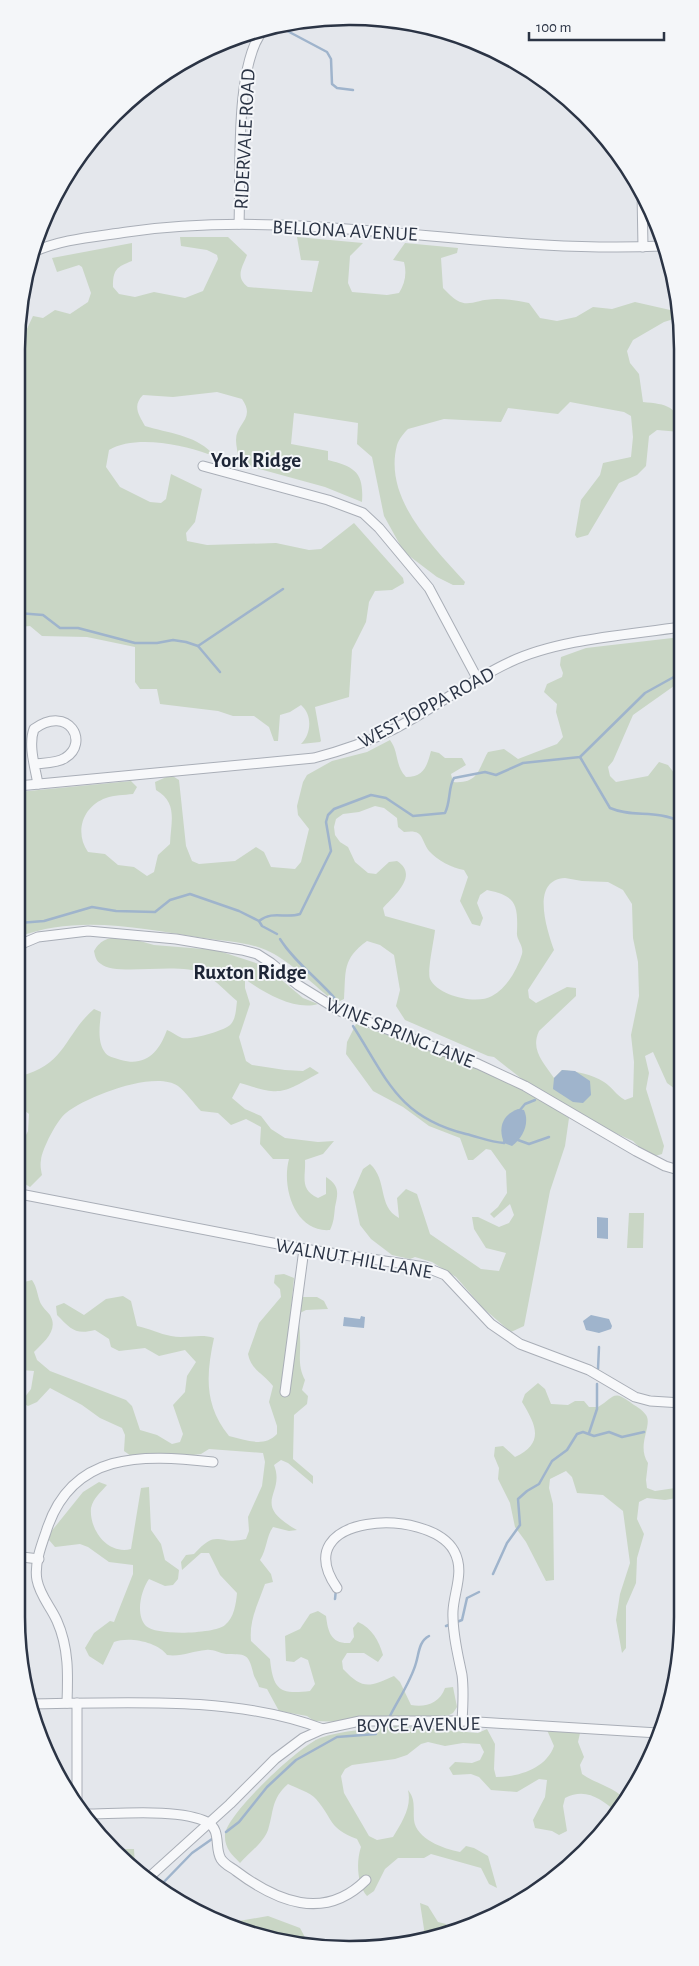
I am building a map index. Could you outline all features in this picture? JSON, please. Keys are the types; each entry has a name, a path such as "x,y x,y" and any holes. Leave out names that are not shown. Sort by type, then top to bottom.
{"street":[{"name":"RIDERVALE ROAD","path":"239,224 244,81 252,46 257,38"},
{"path":"642,208 642,247"},
{"name":"BELLONA AVENUE","path":"41,250 74,240 148,229 239,224 394,232 608,248 657,246"},
{"path":"203,466 328,500 363,513 379,528 429,588 442,608 477,678"},
{"name":"WEST JOPPA ROAD","path":"25,785 314,758 346,749 391,730 477,678 511,661 541,650 674,628"},
{"path":"35,764 65,759 73,752 76,740 74,729 66,722 51,720 34,729 31,737 35,764 38,784"},
{"name":"WINE SPRING LANE","path":"25,942 38,937 88,931 176,940 257,954 340,1012 478,1064 525,1086 636,1152 674,1169"},
{"name":"WALNUT HILL LANE","path":"25,1195 304,1249 406,1263 445,1275 491,1324 520,1344 588,1370 634,1397 650,1401 674,1402"},
{"path":"285,1392 304,1249"},
{"path":"77,1793 72,1703 66,1646 57,1620 39,1587 36,1572 48,1524 60,1500 77,1481 109,1463 136,1459 213,1462"},
{"path":"337,1588 326,1569 325,1558 330,1542 337,1536 359,1525 372,1522 427,1530 445,1540 457,1558 459,1581 453,1613 462,1677 462,1721"},
{"path":"25,1557 39,1559"},
{"path":"37,1704 182,1703 299,1720 323,1730"},
{"name":"BOYCE AVENUE","path":"152,1874 290,1747 303,1738 323,1730 360,1721 462,1721 652,1733"},
{"path":"92,1814 159,1814 195,1818 208,1822 217,1834 220,1857 227,1866 253,1884 279,1898 306,1904 328,1901 348,1894 366,1880"}],"green space":[{"path":"180,237 228,237 247,255 241,276 248,287 312,292 319,261 301,260 297,237 363,243 350,256 348,283 352,292 387,295 399,293 403,286 405,278 404,262 393,260 405,243 458,248 457,253 441,258 443,288 451,296 463,303 497,299 525,302 529,303 540,318 557,321 576,317 593,307 612,309 635,302 671,310 672,319 664,322 633,340 627,351 630,363 639,374 643,402 670,408 674,412 674,431 657,430 649,436 646,466 637,475 619,483 588,535 577,538 575,535 581,500 600,475 603,463 631,457 633,437 631,416 624,412 570,402 558,414 508,408 501,422 444,419 408,429 397,445 395,465 397,484 404,503 414,520 439,553 465,582 464,585 453,585 437,577 404,552 384,516 372,457 357,444 358,423 294,413 291,444 328,451 328,460 345,465 356,472 361,484 362,502 325,487 245,465 239,460 236,442 237,434 247,411 242,399 217,392 173,397 143,395 137,407 145,426 189,438 211,452 208,454 171,444 131,443 119,445 109,450 106,467 120,487 150,502 161,503 166,499 171,474 202,489 195,522 186,533 187,541 207,545 276,543 309,550 321,549 354,523 403,578 404,583 392,590 375,591 369,602 366,622 352,650 349,697 315,707 320,742 301,744 309,730 309,719 301,705 290,712 280,715 278,741 274,741 269,727 254,716 233,716 218,711 160,704 157,689 140,689 135,682 135,647 87,637 42,636 30,626 25,626 26,331 33,316 43,318 55,310 70,314 88,302 91,293 82,267 79,265 57,272 52,258 132,243 132,261 119,267 115,273 113,287 119,294 135,297 154,292 185,298 203,291 218,259 217,255 207,250 181,246"},
{"path":"674,638 674,686 633,715 613,761 608,767 610,776 616,782 648,776 659,762 668,765 674,773 674,1088 667,1083 653,1052 645,1056 649,1073 646,1089 664,1146 662,1154 655,1156 646,1154 633,1141 586,1120 581,1113 532,1087 494,1057 405,1020 396,1006 400,990 394,955 380,945 367,941 353,954 347,966 344,999 336,1003 275,954 243,943 134,928 87,925 64,926 25,935 25,791 131,781 137,787 133,794 109,797 92,807 83,821 81,828 82,836 88,852 105,854 118,865 134,867 147,876 154,872 158,855 170,844 172,813 168,801 156,790 155,782 171,775 179,780 186,846 192,861 199,864 235,861 256,847 264,852 271,867 295,869 301,862 309,829 298,815 297,806 303,782 307,775 332,761 367,752 390,740 395,749 400,768 406,777 417,775 424,770 431,751 439,753 445,758 462,758 466,765 451,774 453,782 462,782 473,778 488,752 504,749 518,759 557,744 563,737 556,712 557,704 544,692 547,684 562,677 561,657 586,648","holes":["375,806 384,808 397,818 398,827 404,832 418,833 429,851 436,857 464,870 468,877 460,901 472,924 480,926 483,918 477,903 480,895 487,890 504,895 510,899 516,908 517,935 522,948 522,954 511,978 492,996 485,999 468,999 449,994 434,985 430,979 429,970 435,930 385,916 383,908 403,885 406,872 403,867 397,861 389,862 376,874 368,873 355,862 348,847 340,842 335,835 336,819 343,814 359,812","565,878 608,882 623,890 632,904 633,938 638,962 639,996 631,1035 634,1062 633,1097 625,1100 604,1082 589,1075 562,1070 554,1078 542,1062 537,1050 536,1044 539,1031 576,996 576,988 567,987 536,1003 529,998 528,990 554,950 545,919 544,896 548,887 554,881"]},
{"path":"122,936 154,945 216,950 265,966 303,998 318,1004 299,1005 289,1003 245,979 245,988 250,1004 239,1037 246,1061 252,1065 285,1070 303,1071 310,1067 319,1073 281,1091 265,1090 240,1083 232,1098 245,1109 261,1116 271,1129 285,1138 318,1142 334,1141 323,1154 305,1160 305,1182 308,1191 318,1198 326,1194 326,1177 336,1187 337,1198 330,1230 318,1229 300,1217 289,1195 287,1171 289,1159 273,1159 260,1144 261,1127 246,1119 231,1125 218,1113 201,1111 178,1086 167,1082 137,1083 120,1088 104,1093 66,1113 54,1128 44,1149 41,1162 42,1175 30,1187 25,1184 25,1137 28,1131 29,1114 25,1111 25,1074 47,1065 56,1057 76,1029 94,1009 101,1012 100,1037 105,1053 114,1058 130,1062 144,1059 156,1051 167,1030 182,1038 193,1038 228,1027 234,1019 237,1001 204,974 193,970 180,969 109,968 99,963 94,951 100,944"},
{"path":"356,1024 439,1053 493,1075 544,1102 569,1118 565,1146 550,1191 524,1326 511,1332 483,1308 456,1277 432,1262 415,1257 410,1259 392,1255 371,1239 360,1225 353,1192 363,1169 370,1164 376,1170 385,1200 392,1213 399,1218 397,1198 406,1189 417,1194 430,1234 481,1269 499,1271 506,1253 486,1248 474,1229 472,1217 478,1217 499,1227 509,1223 514,1215 510,1204 494,1218 490,1214 498,1207 507,1193 506,1171 491,1150 486,1149 473,1160 468,1160 460,1138 429,1126 403,1107 373,1091 346,1054 347,1042"},
{"path":"629,1213 644,1213 643,1248 627,1248"},
{"path":"284,1274 294,1278 283,1394 300,1297 317,1297 324,1301 328,1309 306,1310 298,1314 300,1364 305,1380 302,1390 308,1396 307,1404 294,1415 293,1459 313,1476 313,1484 288,1463 281,1460 274,1465 276,1484 272,1505 275,1513 283,1521 297,1530 289,1531 273,1527 269,1535 260,1560 271,1574 273,1582 265,1584 257,1605 251,1626 251,1641 270,1659 273,1677 280,1688 291,1692 310,1691 315,1684 308,1660 301,1657 294,1662 286,1661 285,1636 300,1629 310,1614 318,1611 326,1616 329,1632 335,1639 344,1643 350,1643 354,1637 353,1628 358,1622 374,1636 383,1655 378,1662 364,1653 347,1653 342,1661 343,1669 356,1680 367,1684 394,1676 400,1682 411,1705 416,1706 427,1705 436,1701 445,1688 453,1687 457,1707 453,1713 445,1717 396,1719 379,1716 346,1722 314,1721 307,1716 279,1711 267,1689 259,1687 249,1661 242,1655 209,1650 167,1655 163,1650 143,1641 120,1640 114,1642 103,1665 89,1656 85,1648 94,1633 110,1621 114,1622 133,1574 133,1565 109,1562 88,1547 80,1544 55,1547 49,1540 50,1533 83,1492 99,1482 107,1485 92,1504 91,1516 93,1525 102,1539 108,1544 123,1550 131,1549 141,1488 149,1487 151,1530 161,1544 165,1560 179,1570 178,1579 173,1585 165,1586 149,1579 140,1602 141,1616 146,1626 152,1629 186,1633 198,1632 219,1628 231,1619 237,1593 220,1575 209,1553 201,1553 182,1570 181,1562 186,1555 194,1554 208,1541 214,1539 237,1541 246,1539 249,1531 248,1517 262,1486 265,1462 263,1453 209,1449 201,1454 193,1455 158,1454 139,1457 131,1456 124,1451 125,1435 122,1428 100,1418 82,1405 50,1388 37,1402 28,1406 25,1404 25,1397 31,1389 34,1371 25,1370 25,1282 32,1280 41,1304 52,1320 52,1331 34,1352 37,1360 50,1371 126,1400 132,1406 140,1430 157,1435 172,1444 180,1442 183,1434 173,1405 185,1392 187,1376 196,1362 185,1350 159,1356 145,1348 119,1351 111,1347 109,1339 95,1330 83,1332 74,1330 57,1315 56,1306 64,1303 84,1315 106,1299 123,1296 131,1301 137,1326 171,1336 204,1336 214,1338 209,1365 209,1389 215,1413 229,1436 261,1442 277,1434 277,1426 269,1402 273,1386 255,1368 248,1354 259,1323 281,1297 280,1289 274,1283 275,1275"},
{"path":"538,1383 545,1389 551,1404 568,1405 575,1401 584,1401 589,1407 598,1407 613,1396 616,1395 624,1398 644,1413 648,1419 644,1443 645,1456 648,1463 647,1488 655,1491 674,1488 674,1498 665,1500 647,1498 639,1502 637,1519 644,1534 637,1558 636,1583 626,1606 626,1648 622,1653 616,1620 620,1594 630,1563 623,1511 603,1495 577,1493 572,1477 566,1471 550,1479 549,1488 553,1504 554,1580 546,1581 526,1542 515,1527 510,1503 498,1479 499,1468 494,1456 495,1447 503,1446 515,1457 531,1446 534,1440 534,1426 522,1402 525,1394"},
{"path":"395,1726 478,1733 487,1729 495,1744 494,1769 496,1777 522,1773 545,1761 554,1746 547,1730 580,1733 578,1742 584,1757 580,1765 582,1774 620,1795 612,1808 587,1794 573,1795 565,1798 563,1806 567,1831 559,1835 552,1831 535,1828 533,1820 545,1797 547,1780 539,1779 517,1792 491,1790 479,1777 471,1774 453,1775 449,1768 455,1762 472,1763 480,1760 484,1752 480,1744 463,1743 445,1746 428,1742 421,1744 407,1755 395,1759 352,1765 345,1769 341,1776 344,1793 369,1836 377,1840 393,1837 403,1820 409,1802 408,1790 413,1801 414,1820 420,1833 439,1846 460,1852 466,1846 488,1856 497,1888 489,1884 481,1868 431,1854 424,1858 398,1858 385,1869 374,1891 367,1896 359,1879 358,1866 361,1847 357,1839 336,1827 322,1806 307,1792 288,1784 276,1800 268,1830 263,1839 240,1863 231,1854 225,1839 229,1824 238,1811 282,1766 310,1744 329,1735"},
{"path":"123,1849 134,1849 135,1859"},
{"path":"420,1903 428,1906 438,1922 447,1926 423,1932"},
{"path":"268,1916 300,1928 305,1938 286,1935 238,1921"}],"water":[{"path":"562,1070 575,1071 590,1081 591,1095 583,1103 573,1102 553,1089 554,1078"},
{"path":"518,1109 524,1110 526,1125 522,1135 512,1146 504,1143 501,1132 505,1118"},
{"path":"597,1217 608,1218 608,1239 597,1238"},
{"path":"591,1315 609,1319 612,1326 611,1329 599,1333 586,1330 583,1321"},
{"path":"361,1316 365,1317 364,1328 343,1326 344,1317 360,1319"}],"waterway":[{"path":"287,31 327,52 331,59 332,84 337,88 353,90"},
{"path":"198,646 283,589"},
{"path":"25,614 43,615 60,628 78,628 135,643 157,643 173,640 186,642 198,646 220,672"},
{"path":"259,921 274,915 289,916 300,914 331,851 326,822 328,815 334,809 371,795 386,798 413,816 445,813 454,778 485,772 496,775 523,763 580,757 645,693 674,677"},
{"path":"580,757 610,808 627,813 654,814 674,819"},
{"path":"25,923 44,921 92,907 116,911 155,912 170,900 190,894 239,911 259,921 262,926 277,934"},
{"path":"280,939 293,956 337,1001"},
{"path":"353,1026 386,1079 409,1106 443,1127 494,1142 504,1143 505,1140"},
{"path":"520,1110 525,1104 535,1100"},
{"path":"518,1140 529,1144 549,1137"},
{"path":"598,1369 599,1347"},
{"path":"589,1433 597,1409 597,1384"},
{"path":"493,1574 507,1543 520,1525 518,1499 539,1484 552,1461 567,1450 577,1434 583,1432 594,1436 609,1432 622,1437 644,1432"},
{"path":"335,1599 336,1589"},
{"path":"446,1626 462,1620 467,1598 479,1592"},
{"path":"390,1716 411,1677 421,1644 429,1636"},
{"path":"226,1832 239,1822 267,1787 296,1760 337,1737 376,1734"},
{"path":"164,1882 192,1853 212,1839"}],"district":[{"name":"York Ridge","path":"256,460"},
{"name":"Ruxton Ridge","path":"250,972"}]}
